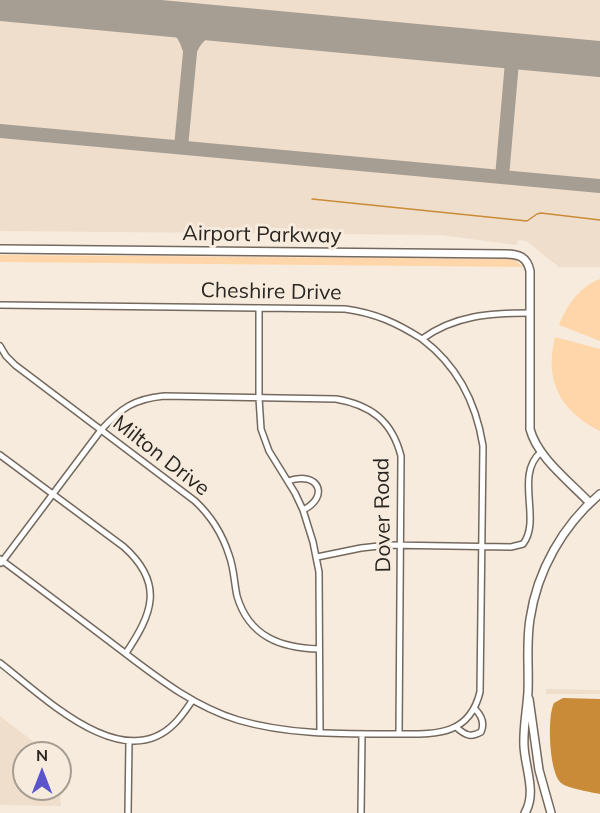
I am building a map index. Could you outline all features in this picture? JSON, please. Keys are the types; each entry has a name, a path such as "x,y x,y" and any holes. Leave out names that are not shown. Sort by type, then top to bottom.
{"street":[{"name":"Airport Parkway","path":"0,249 506,254 524,257 529,264 530,313"},
{"name":"Cheshire Drive","path":"0,305 328,308 364,311 400,324 434,348 456,373 471,399 483,455 481,683 475,709 483,720 483,726 481,732 475,736 468,736 456,727"},
{"path":"259,308 260,422 264,439 303,510 316,557 320,588 320,733"},
{"path":"422,339 435,329 456,320 480,315 530,313 530,429 533,441 590,503"},
{"name":"Milton Drive","path":"0,346 15,366 195,501 206,512 220,532 225,544 238,596 252,624 268,638 280,644 319,649"},
{"name":"Dover Road","path":"1,561 53,496 101,430 123,408 134,402 147,398 259,398 336,399 355,402 371,410 383,420 398,443 401,456 399,734"},
{"path":"316,557 360,548 401,545 518,546 523,544 529,528 530,469 536,456 541,452"},
{"path":"0,455 133,555 145,572 150,593 148,614 144,626 126,653"},
{"path":"288,481 307,477 317,485 316,500 312,506 303,510"},
{"path":"525,813 531,798 524,744 530,620 540,578 564,533 600,494"},
{"path":"1,561 192,700 214,711 260,726 320,733 440,733 456,727 475,709"},
{"path":"0,663 88,729 106,737 129,741 149,738 167,730 182,715 192,700"},
{"path":"528,694 539,770 551,813"},
{"path":"361,813 362,734"},
{"path":"128,813 129,741"}],"shaded area":[{"path":"0,0 600,0 600,267 559,267 526,241 518,240 517,245 440,235 0,231"},
{"path":"0,255 514,259 523,267 0,262"},
{"path":"600,279 600,341 559,325 566,310 580,292"},
{"path":"555,337 600,349 600,431 575,414 558,393 552,367"},
{"path":"546,689 600,690 600,694 546,694"},
{"path":"563,698 600,699 600,794 567,786 556,776 551,755 550,719 554,703"},
{"path":"0,716 32,741 12,741 12,801 61,801 61,806 0,805"}],"waterway":[{"path":"312,199 527,221 541,213 600,220"}],"taxiway":[{"path":"156,17 168,21 177,28 184,36 189,48"},
{"path":"181,147 193,21"},
{"path":"191,48 206,31 228,24"},
{"path":"496,49 506,52 512,62 502,177"},
{"path":"0,131 600,186"}],"runway":[{"path":"0,3 600,59"}]}
